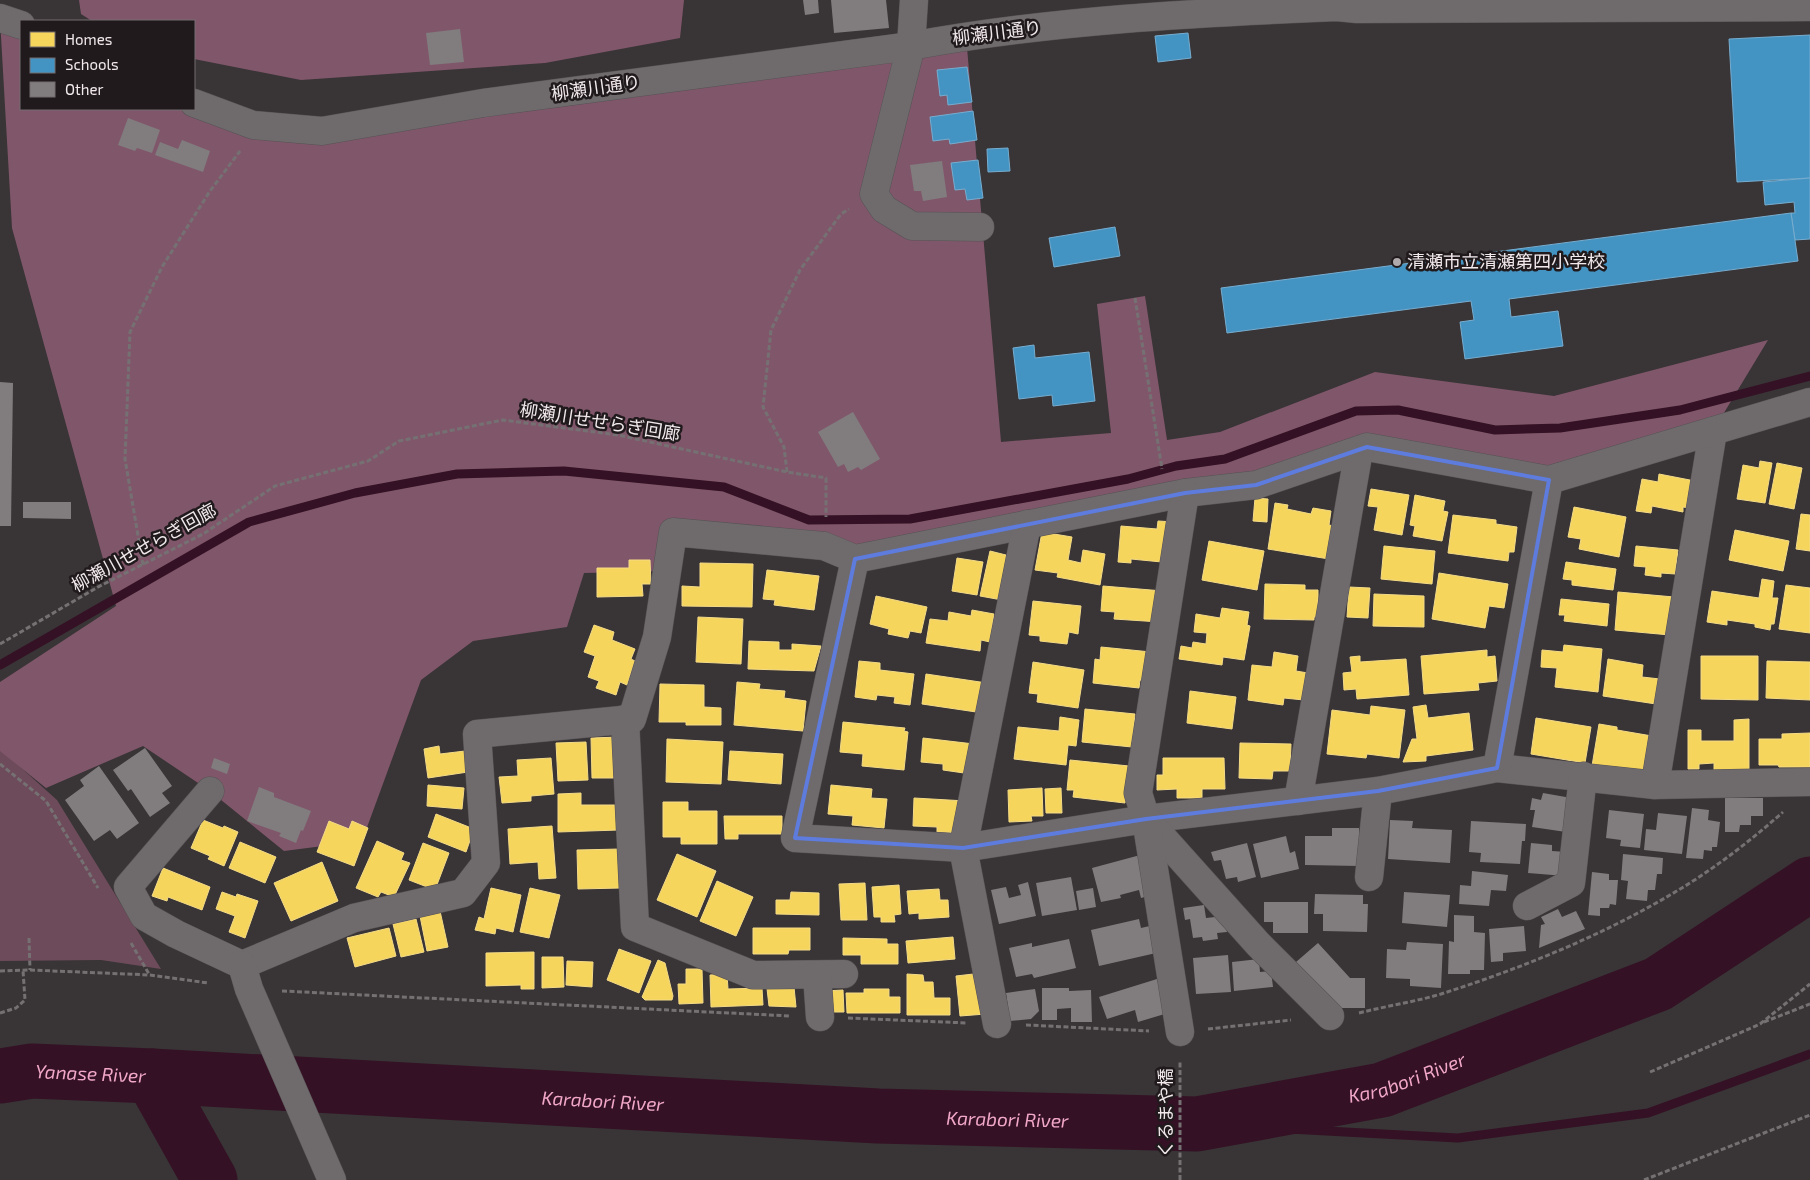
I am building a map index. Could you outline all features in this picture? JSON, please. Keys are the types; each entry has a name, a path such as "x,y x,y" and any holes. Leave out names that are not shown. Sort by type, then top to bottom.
{"street":[{"path":"914,0 911,46 874,194 884,209 912,226 980,227"},
{"name":"柳瀬川通り","path":"195,103 253,125 322,131 483,103 911,46 966,36 1164,7 1258,5 1338,7 1358,5 1810,7"},
{"path":"0,18 20,25"},
{"path":"248,983 354,918 464,893 486,863 477,734 632,719 657,637 673,532 824,546 855,559 1186,493 1256,485 1367,447 1549,480 1810,402"},
{"path":"1655,785 1713,431"},
{"path":"1298,801 1359,450"},
{"path":"1497,768 1549,480"},
{"path":"1180,1044 1146,819 1138,793 1186,493"},
{"path":"997,1024 963,848 1027,524"},
{"path":"855,559 795,838 963,848 1146,819 1378,791 1497,768 1655,785 1810,782"},
{"path":"625,719 635,927 753,976 844,974"},
{"path":"1527,906 1571,883 1583,776"},
{"path":"210,791 128,887 144,916 176,934 248,983 332,1180"},
{"path":"1369,877 1378,791"},
{"path":"1146,819 1258,944 1330,1016"},
{"path":"817,975 820,1017"}],"path":[{"path":"143,565 125,458 130,332 162,267 210,191 240,152 253,125"},
{"path":"787,472 784,448 763,407 771,330 800,270 841,214 874,194"},
{"path":"1135,298 1160,456"},
{"name":"柳瀬川せせらぎ回廊","path":"0,644 98,587 203,534 275,486 368,461 400,441 503,420 618,435 787,472 826,478 826,524"},
{"path":"0,764 46,801 100,892"},
{"path":"0,971 30,970 150,975 248,983 820,1017 997,1024 1180,1044 1330,1016 1348,1016 1440,994 1542,957 1603,930 1671,895 1745,845 1788,808"},
{"path":"29,938 30,970"},
{"path":"130,942 150,975"},
{"path":"0,1013 16,1008 25,1000 23,970"},
{"path":"1760,1024 1810,984"},
{"path":"1650,1072 1810,1004"},
{"name":"くるまや橋","path":"1180,1044 1180,1180"},
{"path":"1644,1180 1810,1115"}],"highlighted area":[{"path":"1367,447 1549,480 1497,768 1378,791 1146,819 963,848 795,838 855,559 1185,493 1256,485"}],"shaded area":[{"path":"79,0 684,0 680,38 545,63 301,80 195,59 195,20 90,20 81,14"},
{"path":"0,19 20,25 20,110 195,109 322,131 966,36 1001,442 1111,433 1097,304 1145,296 1167,440 1220,432 1375,372 1554,396 1768,340 1713,431 1549,480 1359,450 855,559 674,532 667,571 584,573 567,627 473,641 421,680 362,841 284,851 210,791 143,746 46,788 0,751 0,682 116,606 12,228"},
{"path":"0,749 57,800 161,969 101,960 0,961"}],"building: Homes":[{"path":"1760,461 1772,463 1765,503 1737,499 1743,465 1759,468"},
{"path":"1777,463 1802,468 1794,509 1769,504"},
{"path":"1659,474 1695,481 1690,508 1683,507 1683,512 1652,506 1651,513 1636,511 1642,479 1658,482"},
{"path":"1371,489 1409,495 1402,535 1374,530 1378,507 1368,506"},
{"path":"1415,495 1445,501 1443,511 1448,512 1442,541 1413,536 1415,526 1410,525"},
{"path":"1255,498 1268,499 1267,522 1253,521"},
{"path":"1275,503 1288,505 1287,509 1311,514 1313,508 1331,511 1329,525 1334,526 1329,559 1268,549"},
{"path":"1574,507 1626,517 1619,557 1579,549 1581,539 1568,537"},
{"path":"1801,514 1810,515 1810,551 1796,549"},
{"path":"1453,515 1496,520 1496,524 1517,527 1514,552 1509,552 1508,561 1448,553"},
{"path":"1158,521 1175,522 1172,563 1131,559 1131,563 1118,562 1121,526 1157,529"},
{"path":"1735,530 1789,541 1783,571 1729,560"},
{"path":"1042,532 1072,537 1068,560 1081,563 1083,550 1105,554 1100,585 1057,577 1058,573 1035,570"},
{"path":"1209,541 1264,551 1257,590 1202,580"},
{"path":"1384,546 1435,551 1432,584 1381,579"},
{"path":"1636,546 1678,550 1675,574 1661,573 1661,577 1645,575 1646,567 1634,566"},
{"path":"990,551 1006,555 1008,574 1002,600 980,596"},
{"path":"957,558 983,562 977,595 952,591"},
{"path":"629,560 650,560 651,584 642,584 643,596 597,597 597,568 629,568"},
{"path":"1566,562 1616,569 1613,590 1572,585 1572,580 1563,579"},
{"path":"700,563 753,564 752,607 682,606 682,586 700,587"},
{"path":"767,570 819,576 814,610 774,605 775,600 763,599"},
{"path":"1439,573 1508,584 1504,608 1489,606 1485,628 1432,619"},
{"path":"1762,579 1774,581 1772,598 1778,598 1774,624 1771,624 1770,630 1755,627 1755,624 1727,620 1727,625 1707,622 1712,591 1759,598"},
{"path":"1265,584 1305,585 1305,590 1318,590 1318,617 1314,617 1314,620 1264,619"},
{"path":"1786,585 1810,588 1810,633 1779,629"},
{"path":"1103,586 1163,591 1160,622 1114,619 1115,612 1101,611"},
{"path":"1349,587 1370,588 1368,618 1347,617"},
{"path":"1618,592 1674,597 1670,635 1615,630"},
{"path":"1374,594 1424,596 1424,627 1373,626"},
{"path":"876,596 927,607 921,633 910,631 908,638 888,634 889,629 870,624"},
{"path":"1561,599 1609,604 1607,626 1564,621 1565,615 1559,615"},
{"path":"1033,601 1081,606 1078,634 1069,632 1067,644 1040,641 1040,636 1029,635"},
{"path":"1222,608 1249,612 1247,625 1250,626 1244,660 1223,657 1222,665 1179,659 1181,646 1192,648 1193,642 1206,644 1207,633 1194,632 1196,614 1220,618"},
{"path":"972,610 994,614 990,642 981,640 980,651 926,643 930,619 948,621 949,612 971,616"},
{"path":"698,617 743,619 741,664 696,662"},
{"path":"594,625 614,632 612,640 635,649 631,659 635,661 627,685 620,682 616,695 596,688 599,681 588,677 595,656 584,652"},
{"path":"749,641 779,642 779,650 792,650 792,644 821,646 814,671 748,669"},
{"path":"1564,645 1602,649 1598,692 1555,687 1557,668 1541,667 1542,650 1563,652"},
{"path":"1101,647 1151,652 1148,681 1140,680 1139,688 1093,683 1095,659 1100,660"},
{"path":"1487,650 1487,657 1495,656 1497,681 1478,683 1479,690 1424,694 1421,656"},
{"path":"1274,652 1298,656 1296,671 1308,673 1304,700 1284,698 1283,705 1248,700 1252,665 1272,667"},
{"path":"1360,656 1360,662 1406,659 1409,695 1357,699 1356,689 1344,690 1343,673 1352,672 1350,657"},
{"path":"1701,656 1758,656 1758,700 1701,699"},
{"path":"1608,659 1643,665 1642,677 1660,679 1656,704 1603,696"},
{"path":"859,661 880,663 880,670 914,674 910,705 894,703 895,697 877,695 876,700 855,697"},
{"path":"1767,661 1810,662 1810,700 1766,698"},
{"path":"1033,662 1084,670 1078,708 1037,702 1038,694 1029,693"},
{"path":"926,674 987,683 983,713 922,704"},
{"path":"737,682 760,684 759,689 785,691 784,698 806,701 803,731 734,725"},
{"path":"660,684 704,685 704,707 721,708 721,725 686,725 686,722 659,722"},
{"path":"1190,691 1236,697 1232,729 1187,723"},
{"path":"1426,705 1428,718 1469,713 1473,750 1426,756 1426,761 1403,762 1412,739 1417,739 1413,707"},
{"path":"1371,706 1405,710 1399,758 1367,754 1366,758 1327,754 1332,710 1370,715"},
{"path":"1085,709 1135,714 1132,747 1082,742"},
{"path":"1060,717 1079,720 1076,746 1068,745 1066,765 1014,759 1018,727 1059,731"},
{"path":"1536,718 1591,727 1585,763 1531,754"},
{"path":"1749,719 1749,774 1714,774 1714,763 1699,764 1699,769 1688,769 1688,730 1701,730 1701,741 1734,741 1734,720"},
{"path":"843,722 905,728 904,731 908,732 904,770 862,766 863,754 840,752"},
{"path":"1599,724 1617,727 1617,730 1652,736 1646,775 1592,766"},
{"path":"1810,733 1810,767 1759,765 1759,739 1782,739 1782,734"},
{"path":"619,737 616,778 592,778 591,738"},
{"path":"923,738 974,744 971,774 943,770 943,764 921,762"},
{"path":"667,739 723,742 721,784 666,782"},
{"path":"586,742 588,780 558,781 556,743"},
{"path":"1240,743 1291,744 1290,771 1273,771 1272,779 1239,778"},
{"path":"439,746 440,754 465,751 468,772 428,778 424,749"},
{"path":"730,751 783,754 781,784 728,780"},
{"path":"551,758 554,794 531,796 531,801 502,803 499,777 518,776 517,760"},
{"path":"1163,758 1224,758 1225,789 1202,789 1202,798 1177,798 1177,789 1157,790 1157,775 1163,775"},
{"path":"1070,760 1129,766 1125,803 1073,797 1074,790 1067,790"},
{"path":"428,785 464,788 462,809 427,806"},
{"path":"831,785 872,789 871,798 887,799 884,828 852,825 853,816 828,814"},
{"path":"1042,788 1043,816 1031,816 1032,821 1009,822 1008,790"},
{"path":"1061,788 1062,813 1046,813 1045,789"},
{"path":"581,793 581,805 619,805 619,830 558,832 558,794"},
{"path":"914,798 966,801 964,833 937,832 937,827 913,826"},
{"path":"663,802 688,802 688,811 717,811 717,844 681,844 681,837 663,837"},
{"path":"436,814 474,829 466,852 428,837"},
{"path":"724,816 782,816 782,834 738,834 738,839 725,839"},
{"path":"203,820 238,832 224,866 208,859 210,856 191,848"},
{"path":"329,821 349,829 352,821 368,828 354,866 317,852"},
{"path":"552,826 556,878 539,879 538,862 510,864 508,829"},
{"path":"377,841 404,853 401,860 410,863 394,897 381,892 378,897 356,888"},
{"path":"240,842 276,857 265,883 229,868"},
{"path":"423,843 449,853 435,890 409,880"},
{"path":"620,849 621,888 578,889 577,850"},
{"path":"677,854 716,871 697,917 657,900"},
{"path":"322,862 338,901 291,921 274,883"},
{"path":"163,868 210,887 202,910 168,897 167,901 152,896"},
{"path":"717,881 753,897 736,936 700,921"},
{"path":"865,883 867,920 841,920 839,884"},
{"path":"899,885 901,914 894,915 895,922 881,922 881,917 874,917 872,887"},
{"path":"491,888 521,895 513,932 496,928 495,934 475,930 479,917 484,919"},
{"path":"530,888 560,895 549,938 520,932"},
{"path":"939,889 940,900 948,900 949,917 919,919 919,913 909,914 907,891"},
{"path":"222,892 236,897 237,894 258,901 245,938 229,932 235,916 216,909"},
{"path":"791,892 819,893 819,915 776,914 776,900 790,900"},
{"path":"440,911 448,947 427,951 420,916"},
{"path":"416,919 424,952 401,957 393,924"},
{"path":"389,928 396,956 355,967 347,938"},
{"path":"753,928 810,928 810,950 789,950 788,954 753,954"},
{"path":"953,937 955,959 908,963 906,941"},
{"path":"843,938 887,939 887,944 898,944 898,964 861,964 861,955 843,955"},
{"path":"619,949 651,961 639,993 607,980"},
{"path":"534,952 534,989 521,989 521,985 486,986 486,953"},
{"path":"542,957 563,957 564,987 542,988"},
{"path":"658,960 665,963 673,996 672,1000 645,1000 642,997"},
{"path":"567,961 593,962 592,987 566,985"},
{"path":"686,969 702,969 703,1003 679,1004 678,984 686,984"},
{"path":"982,973 986,1014 960,1016 956,976"},
{"path":"727,974 728,989 762,988 763,1005 711,1007 710,975"},
{"path":"907,974 923,975 924,982 933,982 934,998 950,998 950,1015 907,1015"},
{"path":"793,977 796,1007 769,1006 766,980"},
{"path":"864,989 889,989 889,997 900,997 900,1013 847,1013 846,993 864,993"},
{"path":"843,990 844,1012 825,1012 824,991"}],"building: Schools":[{"path":"1188,33 1191,58 1158,62 1155,36"},
{"path":"1810,35 1810,178 1737,182 1729,39"},
{"path":"967,67 972,102 948,105 947,95 940,96 937,70"},
{"path":"973,111 977,140 950,144 949,139 933,141 930,117"},
{"path":"1008,148 1010,171 988,172 987,149"},
{"path":"978,160 983,198 967,200 965,189 955,190 951,163"},
{"path":"1810,178 1810,239 1795,240 1791,213 1795,213 1794,202 1765,205 1763,182"},
{"path":"1791,213 1798,261 1509,299 1511,317 1558,311 1563,346 1465,359 1460,322 1474,320 1471,301 1227,333 1221,288"},
{"path":"1115,227 1120,256 1054,267 1049,238"},
{"path":"1034,345 1035,358 1089,352 1095,401 1053,406 1052,395 1019,399 1013,348"}],"building: Other":[{"path":"803,0 818,0 819,13 805,15"},
{"path":"831,0 886,0 889,28 834,33"},
{"path":"460,29 464,62 430,65 426,33"},
{"path":"128,118 160,130 152,153 137,148 135,151 118,145"},
{"path":"182,140 210,151 203,172 155,155 160,142 178,149"},
{"path":"942,161 947,197 923,201 921,191 914,191 910,165"},
{"path":"0,382 13,383 11,526 0,526"},
{"path":"853,412 880,459 861,470 858,467 848,472 844,464 838,467 818,432"},
{"path":"23,502 71,502 71,519 23,518"},
{"path":"145,748 172,786 162,793 170,803 150,817 131,789 128,791 113,770"},
{"path":"214,758 230,764 227,774 211,768"},
{"path":"99,766 139,823 117,839 110,830 94,841 65,800 84,786 80,780"},
{"path":"259,787 274,793 274,797 311,811 296,843 279,836 281,833 247,821"},
{"path":"1543,793 1577,799 1566,832 1532,827 1535,810 1530,810 1532,798 1541,800"},
{"path":"1725,798 1763,798 1763,816 1751,816 1751,825 1740,825 1739,832 1725,832"},
{"path":"1692,808 1709,810 1708,820 1720,822 1717,847 1712,847 1712,851 1704,850 1703,859 1686,858"},
{"path":"1609,810 1644,814 1640,848 1620,846 1621,840 1606,838"},
{"path":"1658,813 1687,816 1682,854 1644,850 1646,829 1656,830"},
{"path":"1390,820 1413,821 1412,828 1452,830 1450,863 1388,859"},
{"path":"1471,821 1526,824 1525,841 1522,841 1520,864 1480,862 1481,853 1469,852"},
{"path":"1332,828 1359,828 1359,866 1305,865 1305,836 1332,836"},
{"path":"1286,836 1290,853 1295,851 1299,869 1261,878 1253,844"},
{"path":"1247,843 1256,877 1238,882 1237,877 1226,879 1221,860 1214,861 1211,852"},
{"path":"1531,843 1552,845 1552,851 1567,852 1565,876 1528,873"},
{"path":"1144,854 1155,894 1141,898 1139,890 1120,895 1121,898 1101,902 1092,868"},
{"path":"1623,854 1663,858 1662,874 1657,874 1655,890 1648,890 1647,901 1626,899 1628,881 1621,880"},
{"path":"1472,871 1508,875 1506,891 1491,890 1489,906 1459,904 1460,885 1471,886"},
{"path":"1592,872 1609,874 1609,880 1618,880 1616,905 1610,904 1609,908 1600,908 1600,916 1588,915"},
{"path":"1071,877 1077,910 1042,916 1036,883"},
{"path":"1028,882 1036,916 999,924 991,890 1006,887 1009,898 1021,895 1018,885"},
{"path":"1093,888 1096,907 1079,910 1076,891"},
{"path":"1404,892 1450,895 1447,927 1402,923"},
{"path":"1315,894 1363,895 1363,904 1368,904 1367,932 1323,931 1323,914 1314,914"},
{"path":"1264,902 1308,902 1308,933 1273,933 1273,922 1264,922"},
{"path":"1204,905 1206,918 1224,916 1227,932 1217,933 1218,939 1203,941 1202,937 1193,938 1190,919 1185,920 1183,908"},
{"path":"1558,909 1562,917 1576,911 1585,929 1539,948 1541,925 1545,924 1541,917"},
{"path":"1454,915 1474,916 1474,932 1485,933 1484,970 1470,970 1470,974 1448,974 1449,941 1454,942"},
{"path":"1139,919 1141,928 1158,924 1165,951 1099,966 1091,930"},
{"path":"1524,926 1526,951 1503,953 1503,961 1491,962 1489,929"},
{"path":"1069,939 1076,968 1034,978 1032,974 1016,977 1009,948 1032,943 1032,947"},
{"path":"1407,942 1443,944 1441,988 1410,986 1410,979 1386,978 1387,949 1406,950"},
{"path":"1318,943 1350,978 1365,978 1365,1008 1337,1008 1296,962"},
{"path":"1228,955 1231,992 1196,994 1193,958"},
{"path":"1259,959 1260,972 1271,971 1273,987 1234,991 1232,962"},
{"path":"1157,979 1168,1013 1138,1022 1135,1010 1107,1019 1099,997"},
{"path":"1042,988 1069,988 1069,991 1091,990 1092,1022 1071,1022 1071,1008 1057,1009 1057,1020 1042,1020"},
{"path":"1035,989 1039,1011 1031,1019 1010,1021 1006,993"}],"waterway":[{"path":"0,665 249,522 355,493 457,474 564,471 724,487 809,520 910,519 1128,479 1176,466 1225,459 1356,411 1398,410 1495,430 1560,428 1680,410 1810,376"},
{"name":"Karabori River","path":"0,1076 32,1071 878,1116 1197,1124 1382,1090 1658,984 1810,884"},
{"path":"1197,1124 1458,1138 1648,1113 1810,1054"},
{"name":"Yanase River","path":"152,1076 210,1180"}],"place":[{"name":"清瀬市立清瀬第四小学校","path":"1397,262"}]}
